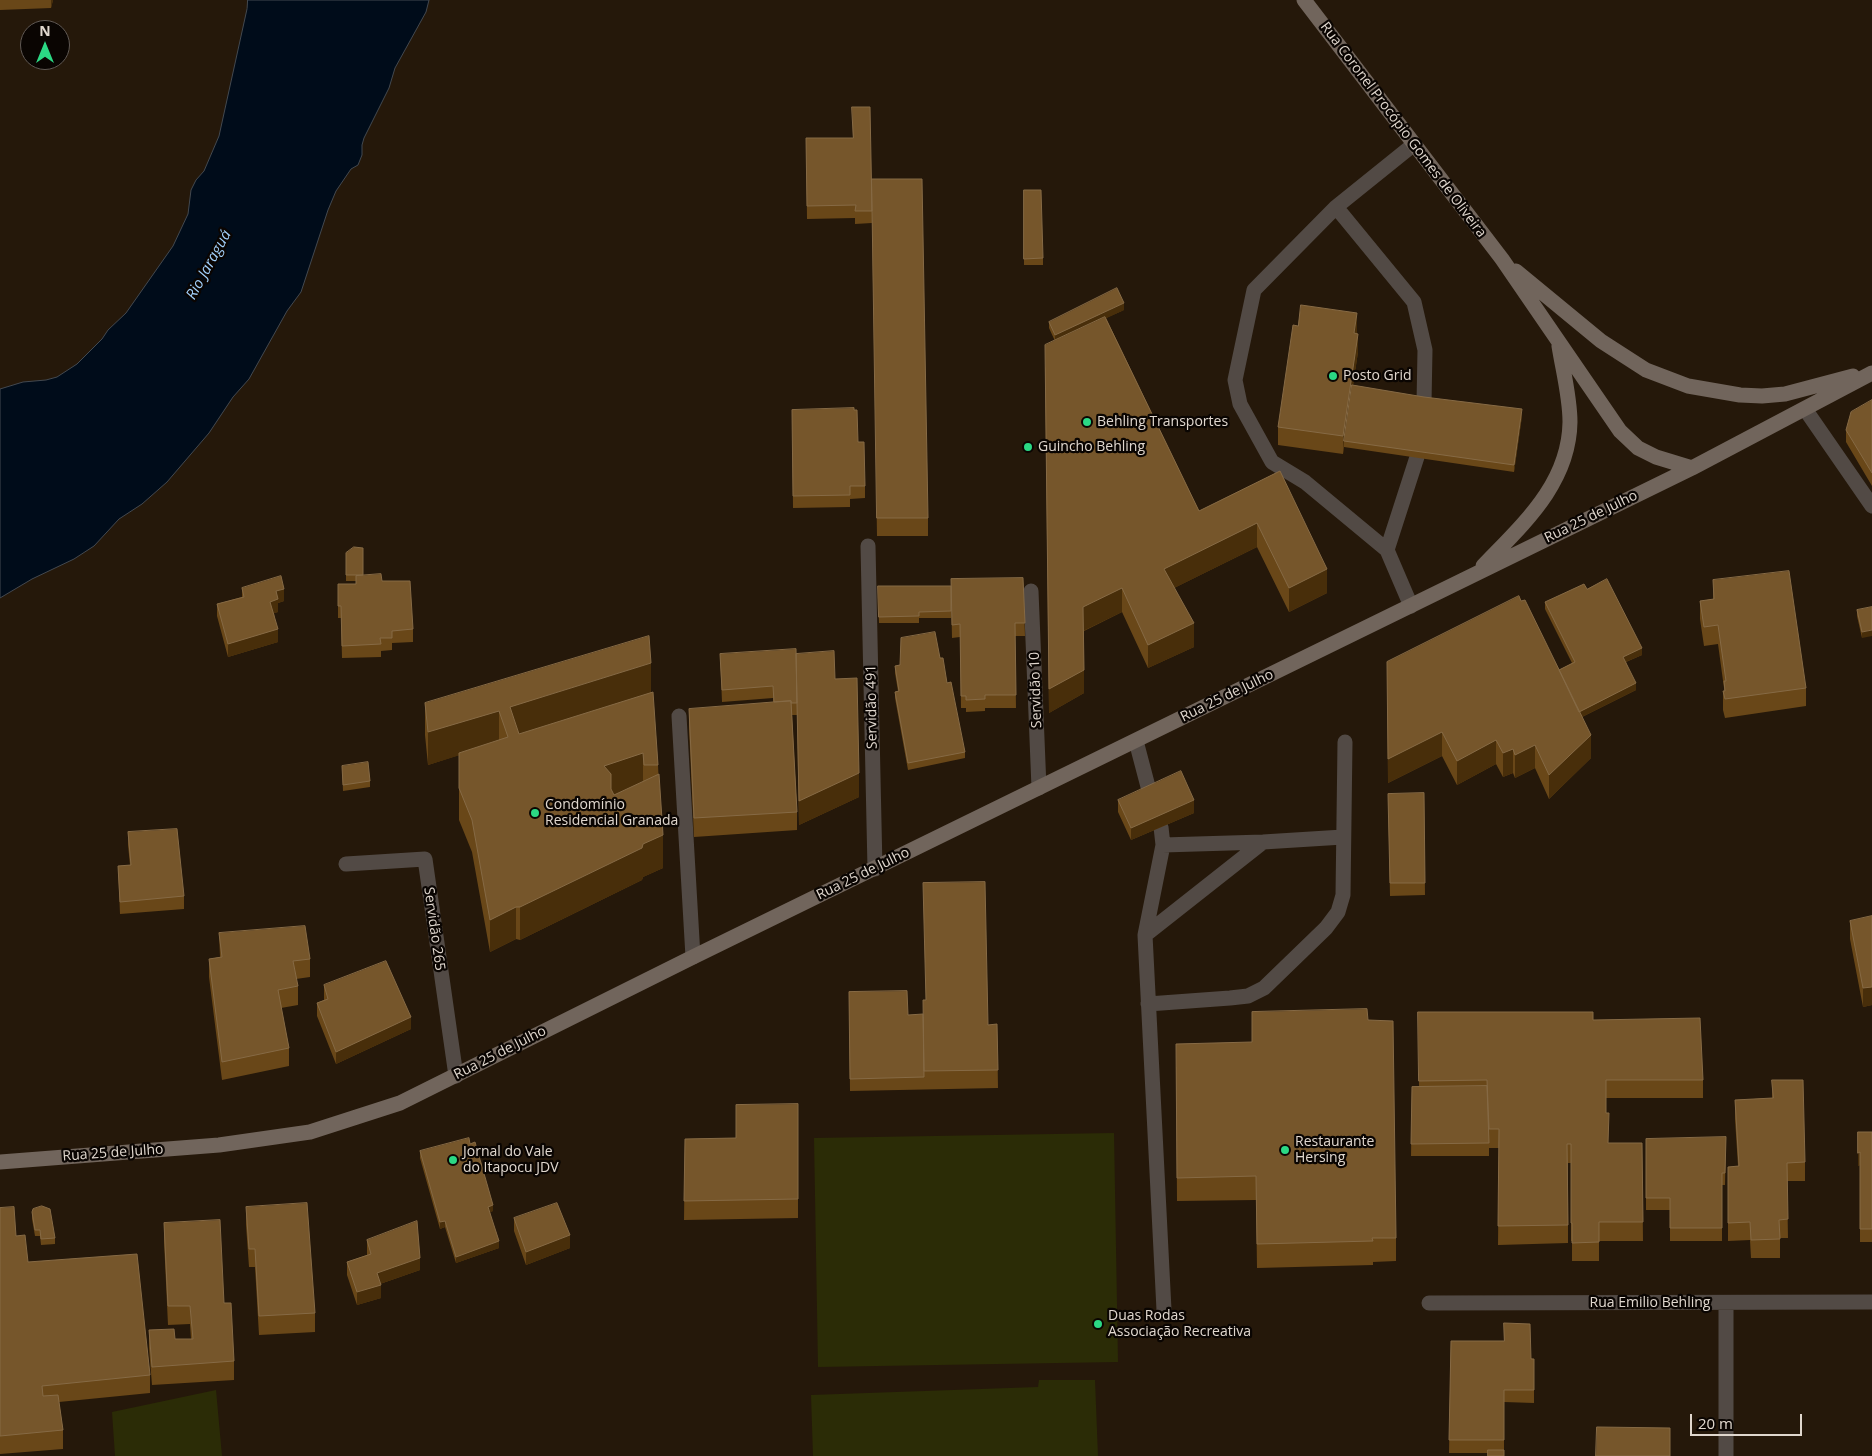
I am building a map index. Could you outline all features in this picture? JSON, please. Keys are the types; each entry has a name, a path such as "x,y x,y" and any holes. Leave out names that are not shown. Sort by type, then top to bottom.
{"main road":[{"name":"Rua Coronel Procópio Gomes de Oliveira","path":"1304,0 1502,259 1620,430 1638,448 1656,457 1692,468"},
{"name":"Rua Coronel Procópio Gomes de Oliveira","path":"1502,259 1601,341 1646,370 1688,386 1732,394 1762,396 1785,394 1872,372"},
{"path":"1475,574 1526,522 1549,493 1562,467 1570,421 1558,342"},
{"name":"Rua 25 de Julho","path":"0,1162 218,1145 310,1132 400,1103 692,957 1136,742 1692,468 1872,372"}],"street":[{"path":"1411,606 1387,550 1305,482 1272,462 1240,404 1235,380 1254,290 1336,207 1413,145"},
{"path":"1336,207 1414,302 1425,350 1424,403"},
{"path":"1805,409 1872,506"},
{"path":"1387,550 1416,457"},
{"name":"Servidão 491","path":"868,546 875,868"},
{"name":"Servidão 10","path":"1032,591 1039,788"},
{"path":"679,716 692,957"},
{"path":"1136,742 1151,798"},
{"path":"1148,1004 1248,996 1264,988 1326,928 1338,912 1343,895 1345,742"},
{"path":"1161,827 1163,845 1145,935 1164,1310"},
{"path":"1163,845 1343,837"},
{"path":"1145,935 1263,842"},
{"name":"Servidão 265","path":"346,864 424,859 456,1076"},
{"name":"Rua Emilio Behling","path":"1429,1303 1872,1302"},
{"path":"1726,1303 1726,1456"}],"shaded area":[{"path":"1114,1133 1118,1362 818,1367 814,1138"},
{"path":"1039,1380 1095,1380 1098,1456 813,1456 811,1395 1038,1387"},
{"path":"216,1390 222,1456 115,1456 112,1412"}],"water":[{"name":"Rio Jaraguá","path":"248,0 429,0 426,12 395,68 389,88 364,138 362,155 358,165 351,169 336,191 301,292 287,311 249,379 233,397 209,433 167,482 142,504 119,519 94,546 74,559 32,579 0,598 0,389 23,382 57,377 77,364 126,313 173,246 188,214 191,190 196,180 204,171 219,136"}],"building":[{"path":"852,107 870,107 872,211 855,211 856,205 807,206 806,138 853,138"},
{"path":"872,179 922,179 928,518 877,518"},
{"path":"1024,190 1041,190 1043,258 1024,259"},
{"path":"1117,288 1124,303 1055,335 1049,322"},
{"path":"1301,305 1357,313 1354,333 1358,334 1343,436 1278,427 1293,325 1298,326"},
{"path":"1105,317 1199,511 1280,471 1327,569 1289,588 1257,523 1164,569 1194,623 1148,645 1122,588 1083,607 1084,670 1049,689 1045,345"},
{"path":"1352,385 1424,397 1522,409 1514,465 1344,441"},
{"path":"1872,400 1872,473 1846,430 1851,412"},
{"path":"854,408 854,410 857,410 858,442 864,442 865,486 850,486 850,495 793,496 792,410"},
{"path":"354,547 363,548 363,575 346,575 346,553"},
{"path":"1789,571 1806,688 1725,699 1723,691 1725,691 1724,681 1726,681 1718,625 1704,627 1700,601 1714,599 1713,580"},
{"path":"381,574 382,581 410,581 413,629 392,631 392,638 380,638 381,644 342,646 341,606 338,606 338,584 356,584 356,576"},
{"path":"281,576 284,589 276,591 278,599 270,602 278,629 228,644 217,604 244,597 242,588"},
{"path":"1023,578 1025,623 1015,623 1016,695 985,695 985,699 966,700 966,696 961,696 960,624 952,625 951,579"},
{"path":"1607,579 1642,648 1623,657 1636,683 1579,712 1559,670 1575,662 1545,602 1584,584 1587,589"},
{"path":"878,586 951,586 951,611 919,612 919,616 879,617"},
{"path":"1519,596 1521,601 1525,600 1591,735 1549,775 1535,745 1515,755 1513,749 1503,753 1496,740 1457,761 1442,732 1388,759 1387,662"},
{"path":"1872,607 1872,630 1862,632 1857,610"},
{"path":"935,632 940,658 943,658 947,683 951,682 965,752 908,763 895,692 899,691 895,666 900,665 901,638"},
{"name":"Condomínio Residencial Granada","path":"649,636 651,663 510,707 519,734 653,692 658,765 644,765 643,753 604,766 611,774 611,789 614,795 659,774 663,835 643,844 642,848 490,920 472,820 459,788 459,753 508,737 499,711 428,732 425,703"},
{"path":"796,649 797,703 791,703 791,701 774,702 773,686 722,690 720,654"},
{"path":"834,651 835,679 857,678 859,773 799,801 796,654"},
{"path":"791,701 797,812 694,818 689,709"},
{"path":"368,762 370,781 343,785 342,766"},
{"path":"1181,771 1194,800 1131,828 1118,800"},
{"path":"1424,793 1425,883 1390,883 1388,794"},
{"path":"177,829 184,896 120,902 118,866 131,865 128,832"},
{"path":"985,882 988,1025 997,1024 998,1070 924,1071 923,1000 926,1000 923,883"},
{"path":"1872,916 1872,987 1863,988 1850,921"},
{"path":"305,926 310,959 293,961 298,986 278,990 289,1048 222,1062 209,959 222,957 219,933"},
{"path":"386,961 411,1017 336,1052 317,1003 328,999 324,985"},
{"path":"907,991 908,1015 923,1014 924,1077 850,1079 849,992"},
{"name":"Restaurante Hersing","path":"1367,1009 1368,1020 1393,1021 1396,1238 1372,1238 1373,1241 1257,1244 1256,1176 1177,1178 1176,1044 1252,1042 1252,1012"},
{"path":"1418,1012 1593,1012 1593,1020 1700,1018 1703,1080 1606,1080 1606,1113 1609,1113 1608,1143 1642,1143 1643,1222 1599,1222 1599,1242 1572,1243 1571,1144 1567,1144 1568,1225 1498,1226 1499,1129 1489,1129 1487,1080 1419,1081"},
{"path":"1772,1080 1803,1080 1805,1162 1787,1163 1788,1219 1779,1220 1780,1239 1751,1240 1750,1222 1728,1223 1728,1167 1739,1166 1735,1100 1773,1098"},
{"path":"1487,1086 1489,1143 1411,1144 1412,1087"},
{"path":"798,1104 798,1199 684,1201 685,1139 736,1138 736,1105"},
{"path":"1858,1132 1872,1132 1872,1229 1860,1229 1860,1152 1858,1153"},
{"path":"1726,1137 1725,1173 1722,1173 1722,1228 1670,1228 1670,1198 1646,1198 1646,1139"},
{"path":"469,1138 470,1144 475,1142 493,1205 488,1207 499,1241 456,1257 445,1221 440,1222 420,1151"},
{"path":"307,1203 315,1313 259,1316 255,1249 249,1249 246,1207"},
{"path":"557,1203 570,1235 526,1252 514,1218"},
{"path":"42,1206 50,1209 55,1238 41,1239 40,1230 35,1230 32,1212 33,1209"},
{"path":"14,1207 16,1236 25,1235 28,1262 137,1254 150,1375 42,1386 43,1396 58,1395 63,1430 0,1436 0,1208"},
{"path":"220,1220 224,1303 231,1303 234,1361 152,1367 149,1330 174,1329 175,1339 193,1339 190,1306 168,1306 164,1223"},
{"path":"417,1221 420,1258 377,1273 381,1285 357,1292 347,1262 371,1254 367,1240"},
{"path":"1504,1323 1530,1324 1531,1359 1534,1359 1534,1390 1504,1390 1504,1440 1449,1440 1451,1341 1504,1341"},
{"path":"1597,1427 1670,1428 1670,1456 1596,1456"},
{"path":"1488,1450 1504,1450 1504,1456 1488,1456"}],"place":[{"name":"Posto Grid","path":"1333,376"},
{"name":"Behling Transportes","path":"1087,422"},
{"name":"Guincho Behling","path":"1028,447"},
{"name":"Condomínio Residencial Granada","path":"535,813"},
{"name":"Restaurante Hersing","path":"1285,1150"},
{"name":"Jornal do Vale do Itapocu JDV","path":"453,1160"},
{"name":"Duas Rodas Associação Recreativa","path":"1098,1324"}]}
